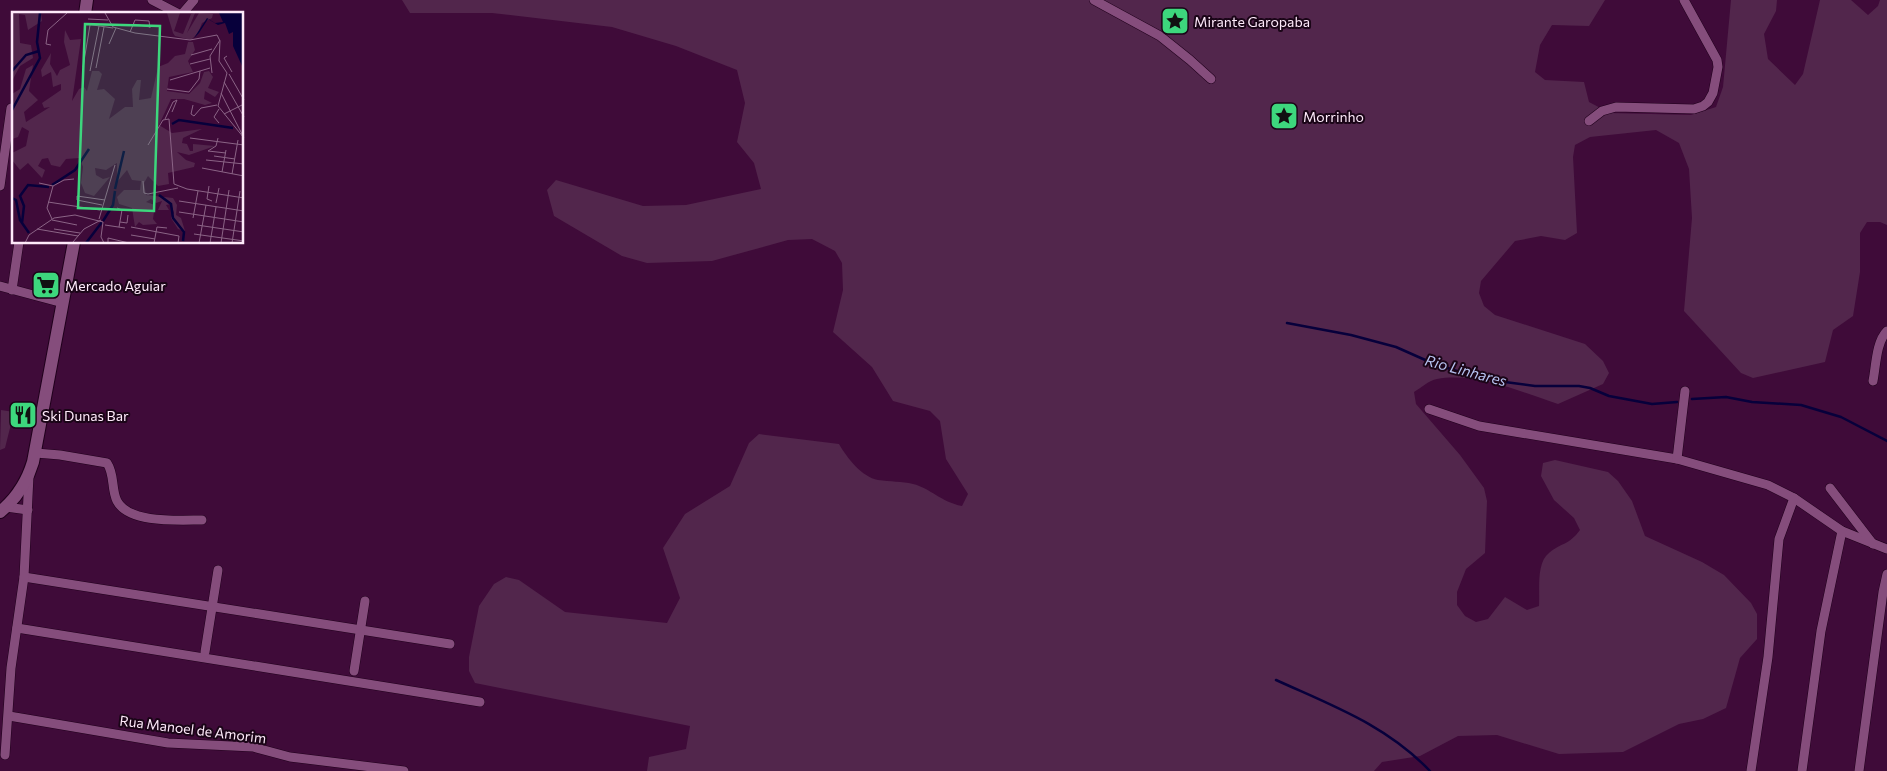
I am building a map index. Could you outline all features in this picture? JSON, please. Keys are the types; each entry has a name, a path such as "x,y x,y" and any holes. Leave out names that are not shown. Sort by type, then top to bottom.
{"main road":[{"path":"3,509 19,492 29,474 36,453 74,244"}],"street":[{"path":"152,0 176,12"},
{"path":"182,12 194,0"},
{"path":"1094,0 1160,36 1190,60 1210,80"},
{"path":"1589,121 1602,111 1616,107 1694,109 1708,102 1715,84 1717,60 1684,0"},
{"path":"0,109 12,107 0,186"},
{"path":"12,290 19,244"},
{"path":"0,286 63,303"},
{"path":"1873,381 1880,343 1887,331"},
{"path":"1677,459 1685,391"},
{"path":"1429,409 1479,426 1677,459 1768,485 1794,498 1842,531 1887,548"},
{"path":"36,453 107,463 110,468 117,501 131,513 156,519 202,520"},
{"path":"5,755 11,668 24,577 29,474"},
{"path":"1830,488 1874,544"},
{"path":"1751,771 1768,657 1779,539 1794,498"},
{"path":"3,509 28,510"},
{"path":"1802,771 1821,631 1842,531"},
{"path":"205,652 218,570"},
{"path":"1858,771 1882,592 1887,574"},
{"path":"24,577 450,644"},
{"path":"354,671 365,601"},
{"path":"17,628 480,702"},
{"name":"Rua Manoel de Amorim","path":"8,716 168,743 253,747 290,757 404,771"}],"shaded area":[{"path":"402,0 1605,0 1589,26 1552,25 1540,45 1535,72 1545,80 1584,82 1589,102 1610,113 1691,115 1716,107 1723,87 1731,0 1777,0 1776,11 1764,34 1768,59 1795,85 1803,74 1820,0 1851,0 1868,15 1878,6 1880,0 1887,0 1887,225 1880,222 1867,222 1860,233 1860,272 1853,316 1833,330 1825,362 1753,378 1741,373 1684,311 1692,218 1689,169 1679,143 1656,130 1590,137 1575,145 1573,157 1577,233 1565,240 1541,236 1515,241 1481,281 1479,293 1484,306 1495,315 1585,344 1603,361 1609,373 1603,384 1558,404 1498,384 1467,378 1434,380 1414,392 1416,404 1460,455 1484,488 1487,501 1485,553 1466,569 1457,592 1457,605 1465,616 1476,622 1488,619 1505,597 1527,610 1539,606 1540,570 1545,557 1572,539 1580,530 1574,518 1554,500 1541,476 1543,463 1555,460 1608,472 1618,481 1632,501 1645,536 1702,562 1724,575 1751,603 1757,614 1757,639 1740,658 1726,708 1703,719 1679,724 1623,752 1559,754 1497,735 1458,736 1420,756 1382,762 1374,771 647,771 649,757 686,749 690,726 475,683 469,671 469,657 479,606 494,584 506,577 519,580 565,612 667,623 680,598 663,548 685,514 730,486 749,443 759,434 839,444 846,455 866,475 878,480 913,484 955,504 962,506 968,494 946,459 940,421 930,411 893,401 872,367 833,332 843,290 842,263 835,251 812,239 788,240 712,261 647,263 622,256 554,216 547,190 556,180 643,206 686,205 761,189 754,163 737,142 745,103 737,70 676,46 612,27 492,13 410,13"},
{"path":"1,410 14,412 5,448 0,450"}],"waterway":[{"name":"Rio Linhares","path":"1287,323 1351,335 1396,347 1432,363 1463,373 1505,382 1535,386 1579,386 1590,388 1609,396 1652,404 1677,402"},
{"name":"Rio Linhares","path":"1692,399 1726,397 1752,402 1801,405 1841,417 1887,441"},
{"path":"1276,680 1338,708 1377,729 1413,755 1430,771"}],"place":[{"name":"Mirante Garopaba","path":"1175,21"},
{"name":"Morrinho","path":"1284,116"},
{"name":"Mercado Aguiar","path":"46,285"},
{"name":"Ski Dunas Bar","path":"23,415"}]}
